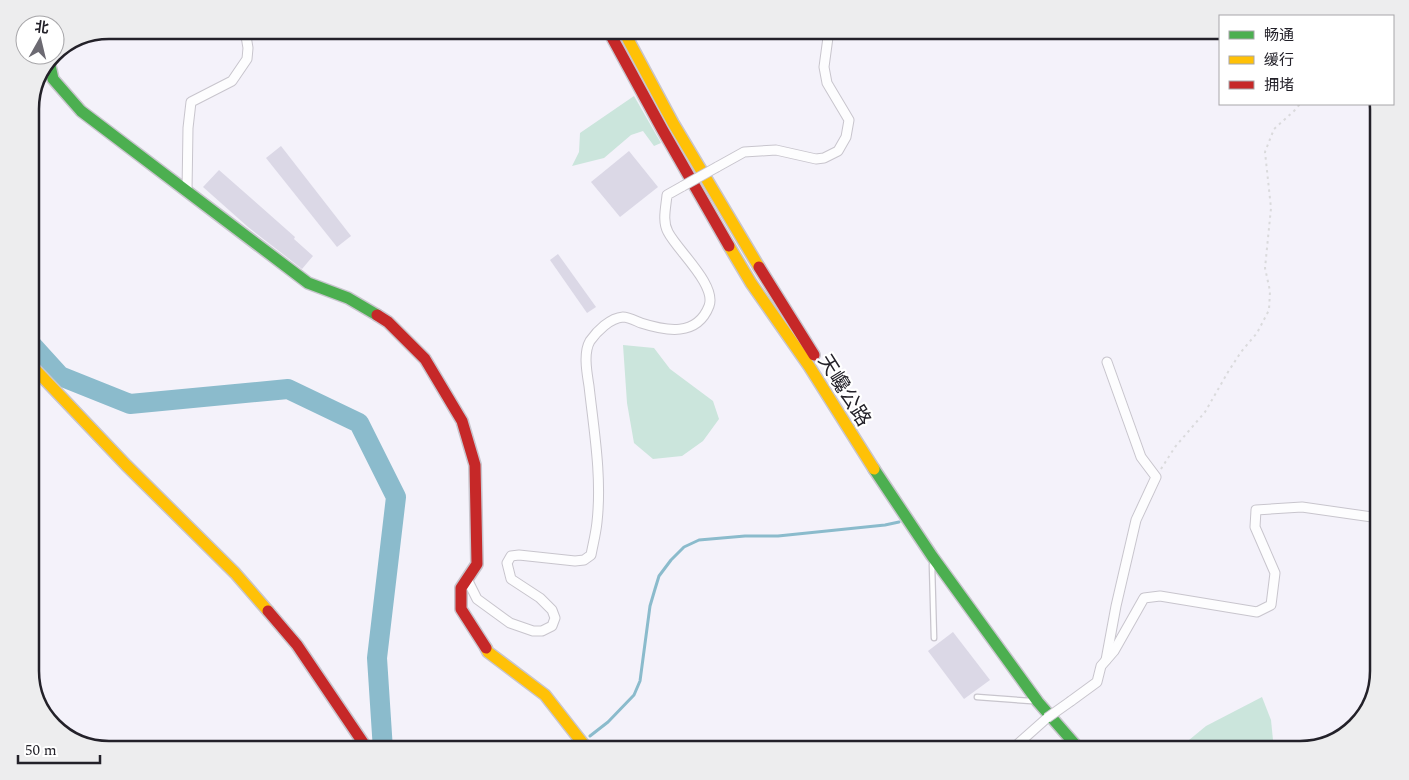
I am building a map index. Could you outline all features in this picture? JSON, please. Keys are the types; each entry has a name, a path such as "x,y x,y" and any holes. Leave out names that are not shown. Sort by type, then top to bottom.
{"main road":[{"name":"天巉公路","path":"613,39 662,130 751,283 809,366 865,456 932,556 1038,702 1072,741"},
{"name":"天巉公路","path":"628,39 673,124 723,208 878,457 986,621 1083,741"},
{"path":"51,69 53,79 81,111 308,283 348,298 388,322 425,359 462,421 475,465 477,564 461,588 461,609 488,652 545,695 581,741"},
{"path":"39,374 123,468 228,579 283,644 350,741"},
{"path":"39,387 235,573 296,645 362,741"}],"street":[{"path":"187,191 188,128 191,102 232,80 247,59 246,39"},
{"path":"467,579 477,600 510,623 542,632 552,626 555,618 552,610 540,598 511,579 506,563 511,556 519,555 576,561 584,560 591,555 597,522 598,468 588,374 587,349 590,341 607,323 623,317 653,327 678,331 686,329 700,320 710,306 710,297 704,281 668,232 665,220 667,195 744,152 776,150 816,159 824,158 838,151 846,136 849,120 827,83 824,68 828,39"},
{"path":"1106,660 1116,606 1136,520 1156,477 1140,457 1107,362"},
{"path":"1021,741 1047,718 1097,682 1101,666 1114,651 1144,598 1160,596 1257,612 1271,605 1275,573 1255,527 1256,510 1302,507 1370,517"}],"lane":[{"path":"932,556 934,638"},
{"path":"977,697 1038,702"}],"path":[{"path":"1156,477 1174,447 1205,412 1241,352 1257,333 1269,310 1270,291 1265,268 1271,208 1266,152 1274,129 1299,105"}],"green space":[{"path":"634,96 661,143 654,146 643,131 631,135 604,158 572,166 579,152 580,133"},
{"path":"623,345 654,348 670,369 713,401 719,419 703,441 682,456 653,459 634,443 627,403"},
{"path":"1262,697 1271,720 1273,741 1188,741 1206,726"}],"building":[{"path":"281,146 351,236 337,247 266,158"},
{"path":"629,151 658,187 620,217 591,182"},
{"path":"219,170 295,237 294,239 313,256 302,269 248,227 203,187"},
{"path":"558,254 596,307 587,313 550,260"},
{"path":"953,632 990,680 964,699 928,651"}],"waterway":[{"path":"39,353 60,376 130,404 288,389 359,423 396,497 377,658 382,741"},
{"path":"590,736 608,722 634,695 640,681 650,606 659,576 684,547 699,540 745,536 778,536 899,522"}],"traffic: fast":[{"path":"51,70 53,79 81,111 308,283 348,298 377,315"},
{"path":"874,469 932,556 1038,702 1072,741"}],"traffic: slow":[{"path":"628,39 673,123 759,267"},
{"path":"729,246 751,283 809,366 874,469"},
{"path":"39,373 126,465 235,573 268,611"},
{"path":"486,648 488,652 545,695 581,741"}],"traffic: jam":[{"path":"613,39 729,246"},
{"path":"759,267 814,355"},
{"path":"377,315 388,322 425,359 462,421 475,465 477,564 461,588 461,609 486,648"},
{"path":"268,611 297,645 362,741"}]}
